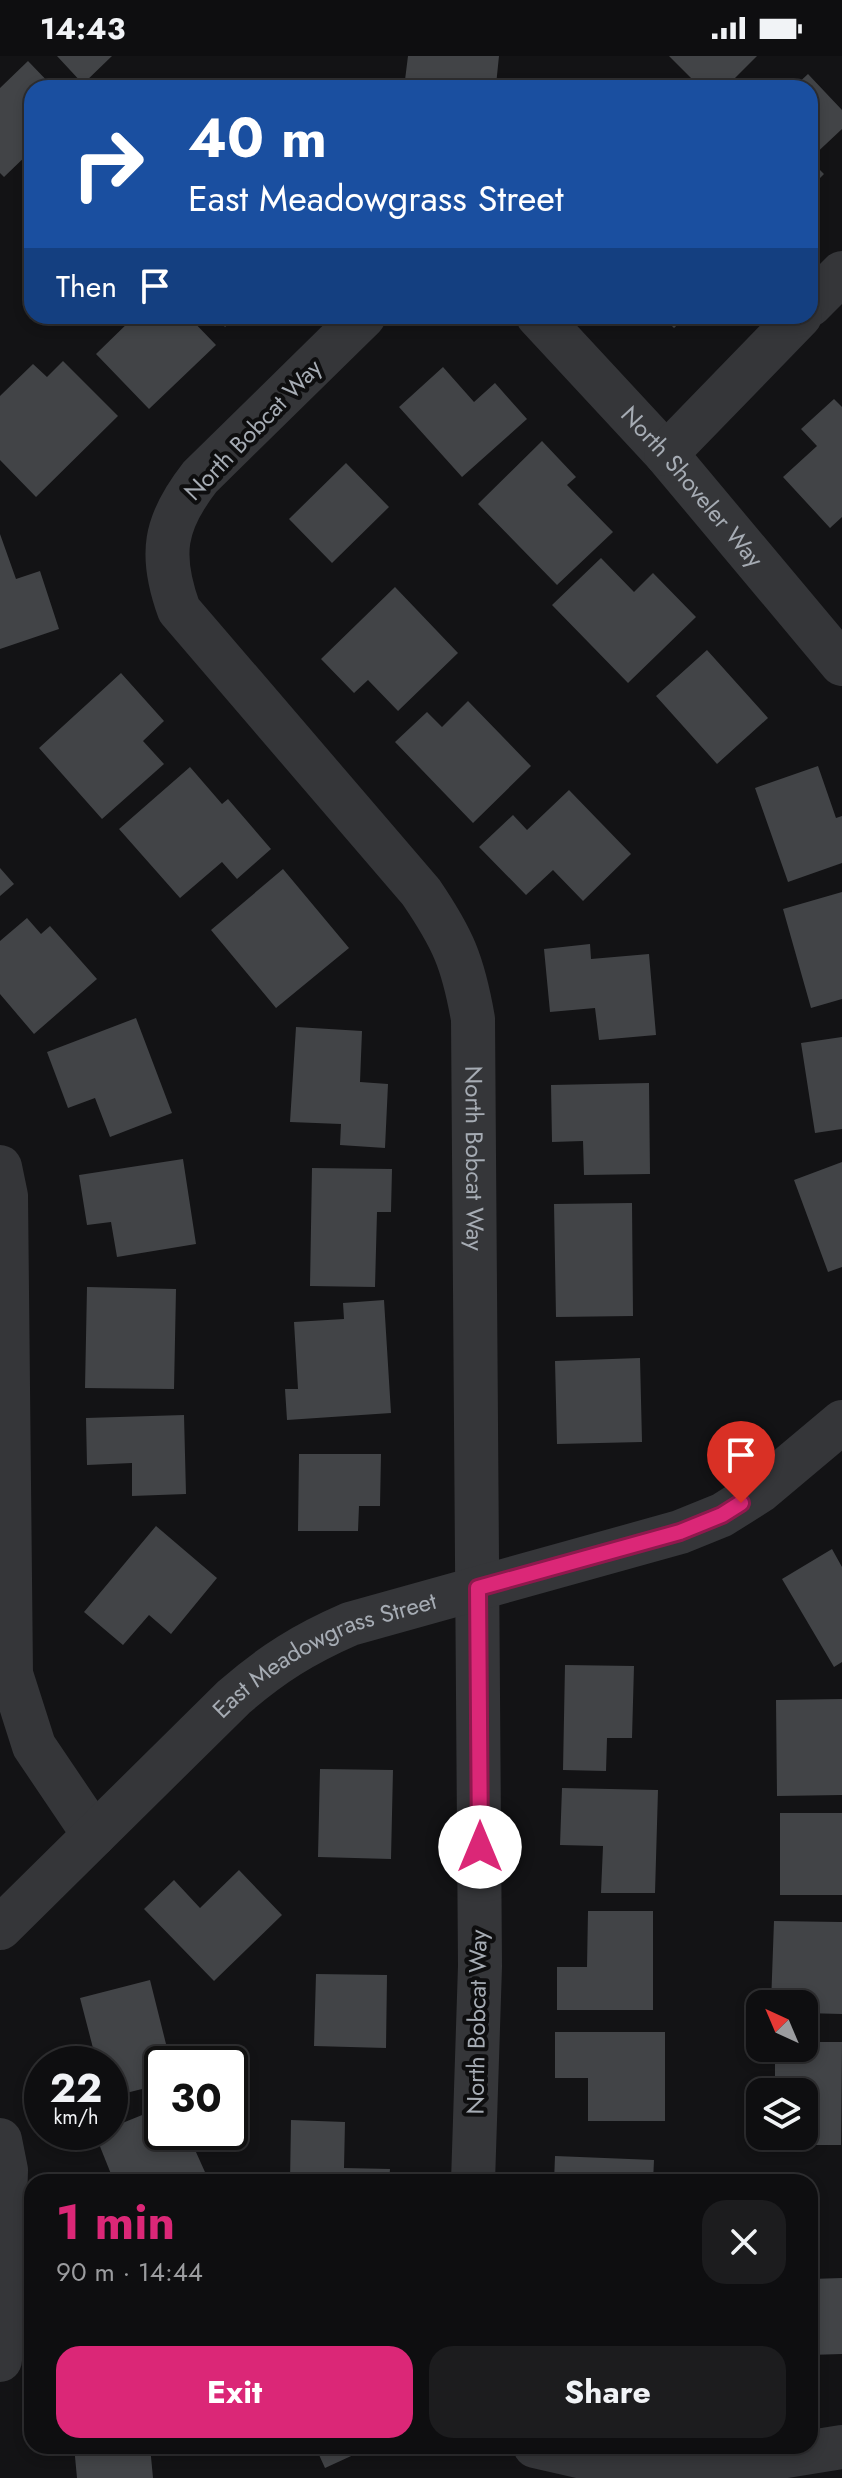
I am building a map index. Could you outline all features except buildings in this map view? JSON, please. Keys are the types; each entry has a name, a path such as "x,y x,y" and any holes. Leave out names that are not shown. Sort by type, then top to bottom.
{"street":[{"path":"818,297 842,273"},
{"name":"North Bobcat Way","path":"356,324 200,477 184,497 174,518 166,556 169,583 179,610 421,892 447,931 465,973 473,1019 478,1588 480,1966 473,2174"},
{"name":"North Shoveler Way","path":"545,324 666,454 842,664"},
{"path":"666,454 792,324"},
{"path":"0,1167 6,1196 11,1674 34,1746 94,1835"},
{"name":"East Meadowgrass Street","path":"0,1928 269,1666 308,1643 350,1624 680,1532 722,1515 760,1491 842,1422"},
{"path":"0,2140 6,2170 0,2360"},
{"path":"818,2451 842,2447"},
{"path":"570,2454 675,2467 798,2454"}],"route":[{"path":"480,1847 478,1588 680,1532 722,1515 741,1503"}]}
